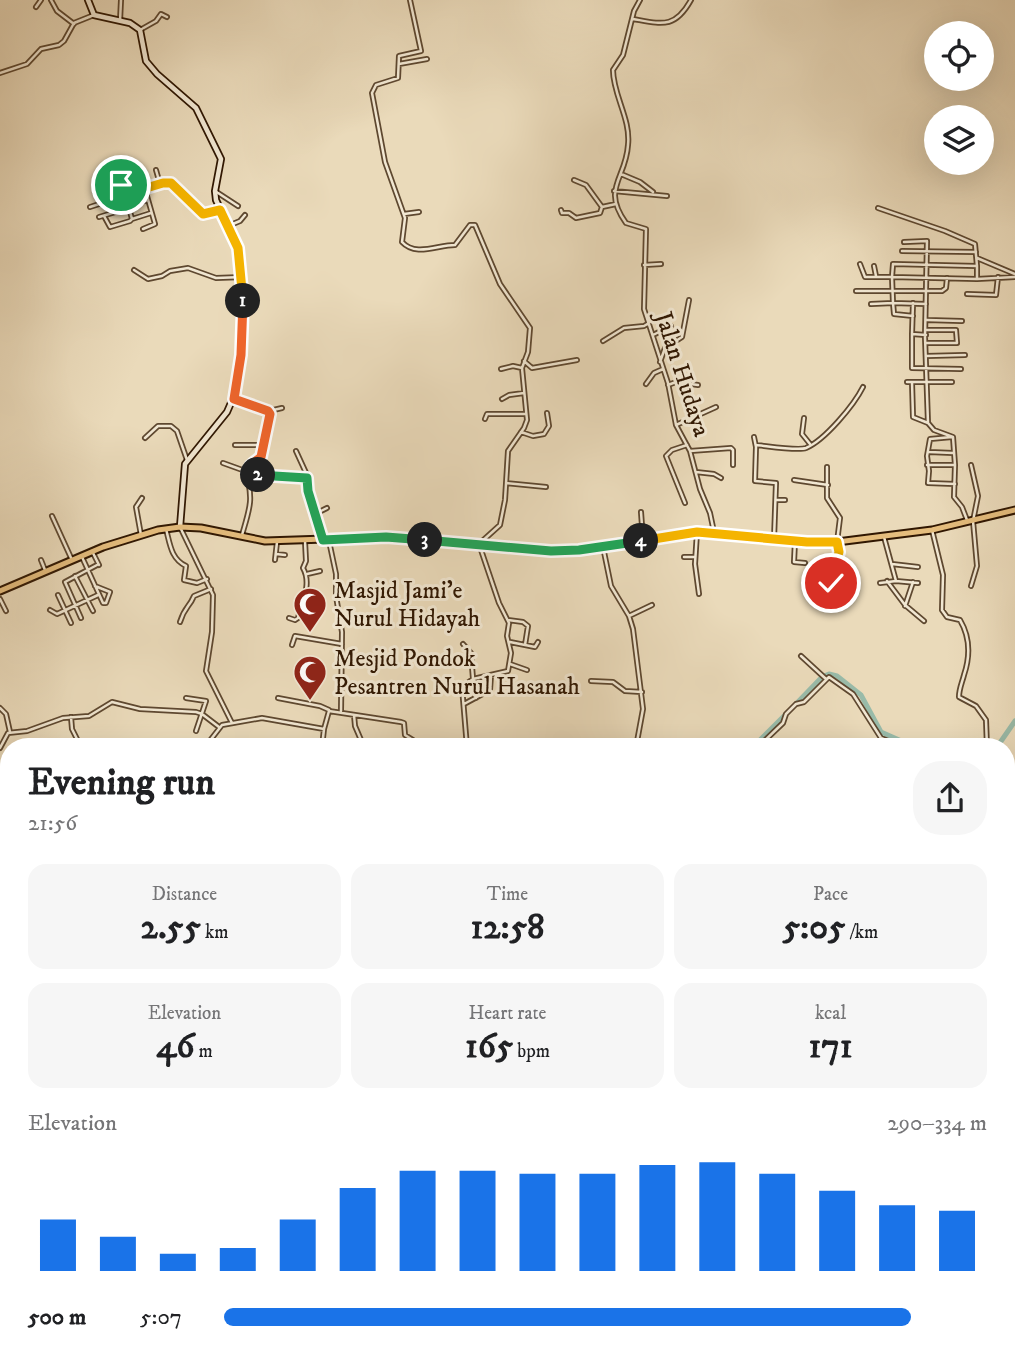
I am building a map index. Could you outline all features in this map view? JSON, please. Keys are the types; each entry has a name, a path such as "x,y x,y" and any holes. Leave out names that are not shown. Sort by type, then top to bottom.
{"main road":[{"path":"88,0 94,15 130,23 140,30 146,61 196,108 221,159 215,191 220,210 238,248 243,277 242,345 234,399 184,467 180,527"},
{"path":"0,591 72,560 141,535 180,527 201,528 277,542 386,537 551,551 603,547 701,532 837,542 932,530 1015,510"}],"street":[{"path":"36,7 41,0"},
{"path":"51,0 57,11 74,24"},
{"path":"120,21 121,0"},
{"path":"410,0 422,49 420,52 399,55 397,80 376,85 372,93 384,162 404,214 402,242 413,249 427,250 441,245 455,245 470,225 475,225 500,284 530,324 530,343 522,368 526,425 508,451 500,525 480,541 479,546 499,604 510,625 507,636 510,642 510,664 505,673 474,679 462,687 466,738"},
{"path":"602,207 616,204 614,186 621,174 629,141 613,70 623,55 640,0"},
{"path":"633,19 669,23 681,16 691,0"},
{"path":"140,30 156,21 161,14 167,17"},
{"path":"0,74 27,64 41,49 59,45 74,24 94,15"},
{"path":"398,65 427,59"},
{"path":"156,170 160,184"},
{"path":"621,174 640,182 656,194"},
{"path":"132,175 136,191"},
{"path":"574,180 586,185 602,207"},
{"path":"104,182 110,201"},
{"path":"119,186 134,182"},
{"path":"90,207 167,182 203,214 220,210"},
{"path":"95,192 106,189"},
{"path":"143,229 155,224 145,189"},
{"path":"215,191 239,206"},
{"path":"614,191 667,196"},
{"path":"124,197 132,219"},
{"path":"99,218 148,200"},
{"name":"Jalan Hudaya","path":"616,204 626,223 646,229 643,304 668,384 676,425 690,451 713,532"},
{"path":"561,210 562,213 569,213 576,218 600,213 602,207"},
{"path":"878,208 974,243 977,279"},
{"path":"404,214 419,212"},
{"path":"104,216 110,227 151,213"},
{"path":"228,226 240,221 245,215"},
{"path":"904,242 927,241 925,343 928,423"},
{"path":"902,251 976,252"},
{"path":"977,258 1015,275"},
{"path":"644,265 661,264"},
{"path":"860,264 864,276 876,277 977,279 1015,275"},
{"path":"913,316 894,314 893,264 976,266"},
{"path":"874,266 876,277"},
{"path":"134,270 148,279 162,276 170,270 187,268 217,279 243,277"},
{"path":"967,294 996,295 998,277"},
{"path":"856,290 945,290 947,278"},
{"path":"660,362 665,348 682,337 689,300"},
{"path":"913,303 911,367 961,369"},
{"path":"871,304 927,304"},
{"path":"926,320 962,321"},
{"path":"603,341 624,328 649,323"},
{"path":"653,335 671,326"},
{"path":"925,343 957,343 956,330 926,330"},
{"path":"912,334 926,335"},
{"path":"926,356 965,355"},
{"path":"524,361 532,368 577,360"},
{"path":"501,369 513,366 522,368"},
{"path":"646,384 654,373 663,369"},
{"path":"668,384 677,382 698,385"},
{"path":"907,382 953,382"},
{"path":"912,382 913,417 928,423 934,430 953,437"},
{"path":"756,445 804,448 821,439 858,398 863,387"},
{"path":"502,399 509,394 524,393"},
{"path":"234,399 269,411 282,408"},
{"path":"676,425 716,407"},
{"path":"242,536 250,502 248,473 252,463 261,457 269,411"},
{"path":"522,432 533,436 544,434 549,426 547,413"},
{"path":"485,419 487,414 527,414"},
{"path":"804,418 802,434 810,444"},
{"path":"145,438 158,426 171,426 177,431 187,460"},
{"path":"754,437 755,481 776,482 774,539"},
{"path":"953,437 930,439 927,465 928,483 955,484"},
{"path":"953,437 955,501 971,522"},
{"path":"235,444 264,445"},
{"path":"685,503 666,456 672,450 687,445"},
{"path":"690,451 731,448 733,465"},
{"path":"296,451 337,574 336,596 342,644 341,711"},
{"path":"929,452 954,453"},
{"path":"223,463 248,473 307,478"},
{"path":"927,465 955,465"},
{"path":"971,465 978,496 971,522 977,566 971,586"},
{"path":"827,467 827,498 840,518 837,542 839,552 831,583 835,586"},
{"path":"696,472 710,473 721,478"},
{"path":"794,480 828,485"},
{"path":"506,483 546,487"},
{"path":"141,535 136,507 142,498"},
{"path":"776,500 785,500"},
{"path":"317,513 327,508"},
{"path":"641,512 643,540"},
{"path":"52,516 72,560"},
{"path":"180,527 211,589 213,614 206,671 233,724"},
{"path":"166,529 173,555 178,563 187,566 184,580 197,583 207,579"},
{"path":"932,530 943,575 942,610 947,617 960,620 969,644 959,697 976,706 986,720 988,738"},
{"path":"699,594 695,557 701,532"},
{"path":"884,537 896,581"},
{"path":"289,618 298,618 307,586 307,574 303,568 306,561 305,541"},
{"path":"795,541 794,562 804,563"},
{"path":"275,560 277,542"},
{"path":"603,547 611,586 629,616 633,629 643,709 638,738"},
{"path":"81,618 65,582 98,565 93,554"},
{"path":"276,554 285,555"},
{"path":"82,557 88,570 94,586 98,595 104,604 110,592 94,586"},
{"path":"684,557 695,557"},
{"path":"41,560 46,571"},
{"path":"892,564 918,567"},
{"path":"307,574 320,570"},
{"path":"75,576 93,611"},
{"path":"887,582 905,606 924,621"},
{"path":"905,606 913,582"},
{"path":"880,583 918,583"},
{"path":"180,622 184,608 191,603 194,596 211,589"},
{"path":"58,594 71,623"},
{"path":"50,610 57,614 98,595"},
{"path":"897,595 908,596"},
{"path":"0,599 6,611"},
{"path":"629,616 652,606"},
{"path":"508,620 523,622 528,626 525,645"},
{"path":"292,645 295,636 342,644"},
{"path":"510,642 535,647 538,642"},
{"path":"463,644 471,653 476,698"},
{"path":"801,656 824,677 833,678 853,694 881,738"},
{"path":"510,664 527,670"},
{"path":"464,704 490,690 491,675"},
{"path":"767,738 783,723 786,714 796,704 804,702 824,677"},
{"path":"590,681 613,682 625,691 642,692"},
{"path":"286,699 288,693"},
{"path":"186,698 206,701 196,731"},
{"path":"278,698 354,715 401,722 404,723 405,735 410,738"},
{"path":"5,738 10,732 27,731 71,717 89,716 112,702 140,709 171,709 202,714 219,727"},
{"path":"0,708 6,714 10,732"},
{"path":"323,738 329,710"},
{"path":"354,715 360,738"},
{"path":"71,717 76,738"},
{"path":"211,738 219,727 262,718 324,729"},
{"path":"489,1359 496,1359"}],"waterway":[{"path":"795,705 822,677 829,674 837,676 861,695 881,732 895,738"},
{"path":"762,738 788,712"},
{"path":"1003,738 1015,721"}],"place":[{"name":"Masjid Jami'e Nurul Hidayah","path":"310,634"},
{"name":"Mesjid Pondok Pesantren Nurul Hasanah","path":"310,702"}],"route":[{"path":"121,185 134,182 136,191 171,183 203,214 220,210 237,245 243,277 242,345 234,399 269,411 270,414 261,457 252,463 247,474 307,478 307,488 317,513 323,540 386,537 551,551 603,547 697,532 817,543 837,542 839,552 831,583"}]}
